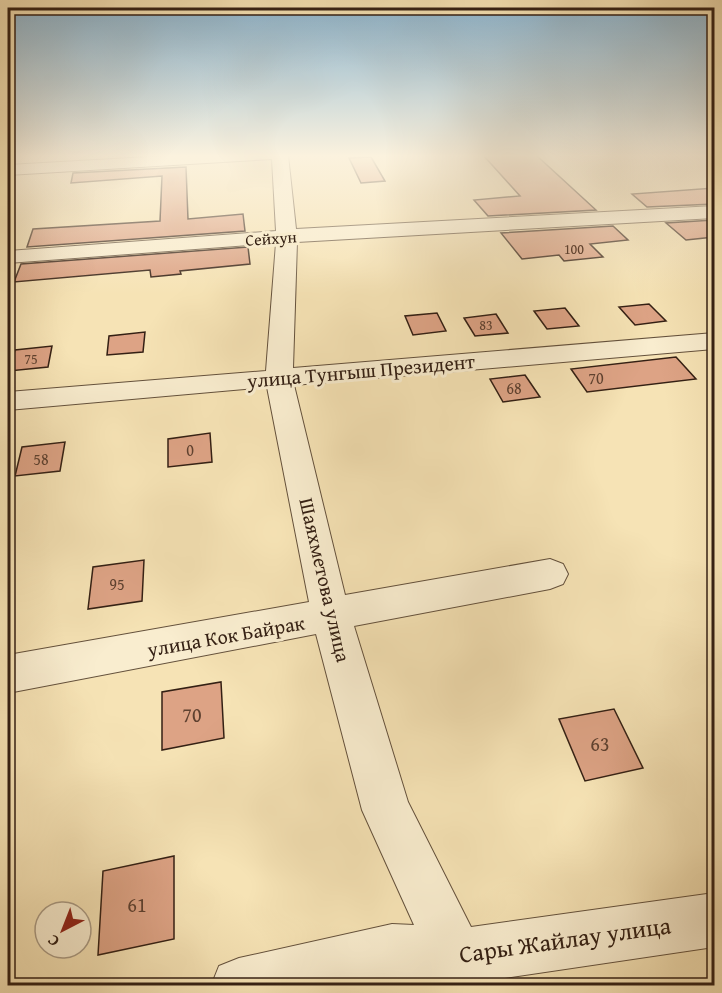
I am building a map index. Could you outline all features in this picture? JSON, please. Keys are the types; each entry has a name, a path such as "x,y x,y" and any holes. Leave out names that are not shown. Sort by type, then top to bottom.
{"street":[{"name":"Шаяхметова улица","path":"284,201 287,236 279,379 331,616 387,810 460,971"},
{"name":"Сейхун","path":"8,256 287,236 714,212"},
{"name":"улица Тунгыш Президент","path":"8,401 714,341"},
{"name":"улица Кок Байрак","path":"8,674 550,574"},
{"name":"Сары Жайлау улица","path":"239,986 392,951 460,971 714,920"}],"building":[{"path":"161,201 187,201 188,219 243,214 245,231 27,247 33,229 160,221"},
{"path":"475,201 587,201 596,210 488,216"},
{"path":"640,201 714,201 714,204 647,207"},
{"path":"714,220 714,237 686,240 666,223"},
{"path":"613,226 628,240 590,244 603,257 564,261 559,255 522,259 501,233"},
{"path":"248,247 250,264 180,271 181,274 151,277 150,270 14,282 21,264"},
{"path":"649,304 666,321 635,325 619,307"},
{"path":"565,308 579,326 547,329 534,311"},
{"path":"437,313 446,331 413,335 405,316"},
{"path":"496,314 508,333 475,336 464,318"},
{"path":"145,332 143,352 107,355 109,336"},
{"path":"52,346 48,367 9,371 15,350"},
{"path":"676,357 696,379 587,392 571,369"},
{"path":"525,375 540,397 503,402 490,379"},
{"path":"210,433 212,462 168,467 168,439"},
{"path":"65,442 60,471 15,476 22,447"},
{"path":"144,560 142,601 88,609 93,567"},
{"path":"221,682 224,738 162,750 162,692"},
{"path":"614,709 643,768 585,781 559,719"},
{"path":"174,856 174,939 98,955 103,871"}]}
